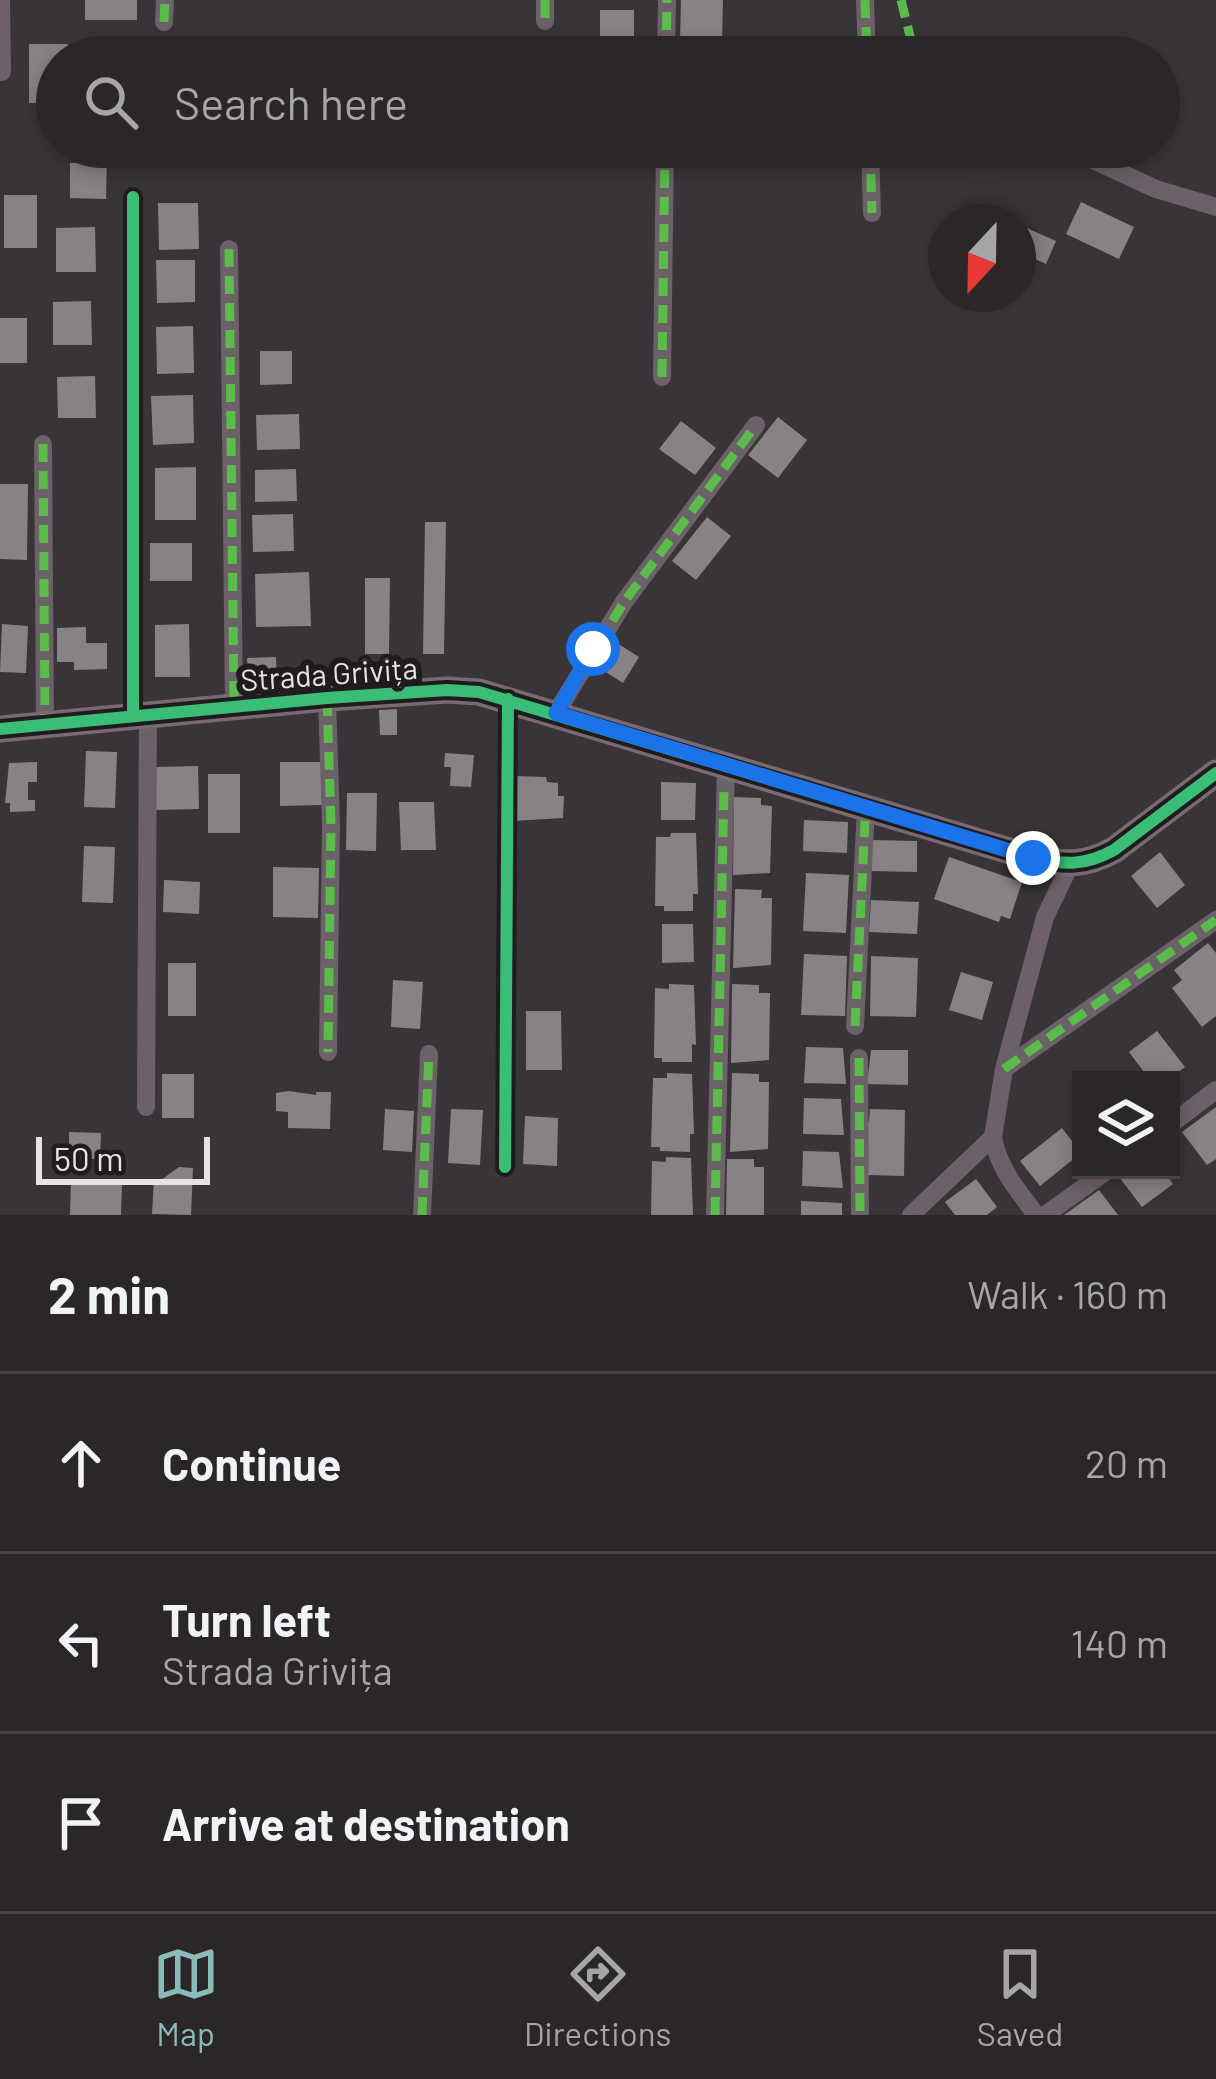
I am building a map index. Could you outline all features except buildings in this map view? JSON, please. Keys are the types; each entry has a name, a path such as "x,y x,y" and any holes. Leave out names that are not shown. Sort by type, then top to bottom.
{"street":[{"path":"1,0 2,72"},
{"path":"164,22 165,0"},
{"path":"545,0 545,21"},
{"path":"666,36 667,0"},
{"path":"865,0 866,36"},
{"path":"662,377 665,168"},
{"path":"871,168 872,213"},
{"path":"1110,168 1156,189 1216,207"},
{"path":"134,196 146,1108"},
{"path":"229,249 234,706"},
{"path":"556,713 624,602 756,424"},
{"path":"43,443 45,724"},
{"name":"Strada Grivița","path":"0,729 447,690 508,699 1070,865"},
{"path":"327,698 331,825 328,1052"},
{"path":"505,1166 508,699"},
{"path":"715,1215 726,765"},
{"path":"1094,1179 1040,1215 996,1156 993,1137 1004,1069 1045,917 1070,865 1097,860 1114,850 1216,773"},
{"path":"855,1026 866,807"},
{"path":"1004,1069 1216,920"},
{"path":"422,1215 429,1054"},
{"path":"859,1058 860,1215"},
{"path":"1180,1117 1216,1090"},
{"path":"911,1215 993,1137"}],"marked path":[{"path":"164,22 165,0"},
{"path":"545,0 545,21"},
{"path":"666,36 667,0"},
{"path":"865,0 866,36"},
{"path":"901,0 910,36"},
{"path":"662,377 665,168"},
{"path":"871,168 872,213"},
{"path":"229,249 234,706"},
{"path":"556,713 624,602 756,425"},
{"path":"43,444 45,725"},
{"path":"327,698 331,825 328,1052"},
{"path":"715,1215 724,790"},
{"path":"855,1026 865,821"},
{"path":"1004,1069 1216,920"},
{"path":"422,1215 429,1054"},
{"path":"859,1058 860,1215"}],"cycle path":[{"path":"133,197 133,715"},
{"path":"0,729 327,698 479,692 1033,858 1065,863 1114,850 1216,773"},
{"path":"505,1167 508,699"}],"route":[{"path":"593,649 556,713 1033,858"}]}
